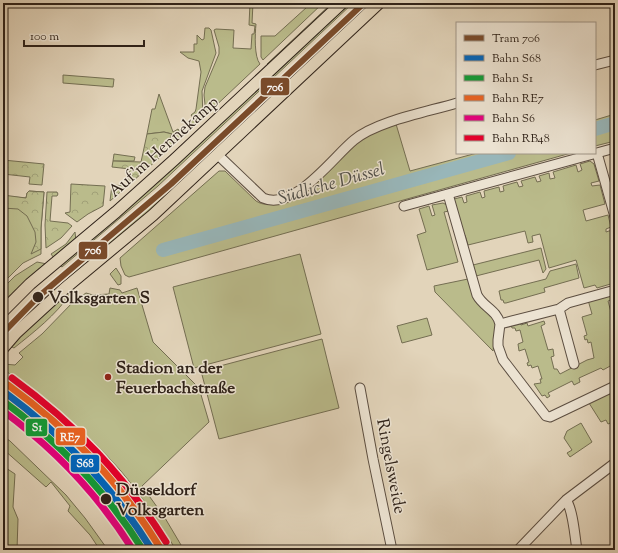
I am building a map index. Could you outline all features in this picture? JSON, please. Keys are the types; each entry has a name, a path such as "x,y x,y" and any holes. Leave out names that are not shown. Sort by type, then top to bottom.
{"main road":[{"name":"Auf'm Hennekamp","path":"3,311 30,284 116,212 174,160 342,3"},
{"path":"3,348 38,312 153,215 379,3"}],"street":[{"path":"596,66 615,60"},
{"path":"218,155 263,198 272,200 284,198 305,186 354,140 368,130 456,103"},
{"path":"615,148 597,153 615,217"},
{"path":"404,206 593,154"},
{"path":"448,194 477,295 479,299 496,314 500,324 498,346 503,360 546,416 550,417 615,386"},
{"path":"500,324 559,309 568,303 615,290"},
{"path":"559,309 574,364"},
{"name":"Ringelsweide","path":"360,388 392,550"},
{"path":"518,550 566,500 615,463"},
{"path":"566,500 572,516 577,550"}],"green space":[{"path":"250,3 253,3 252,23 256,24 256,51 260,64 206,114 204,95 205,87 219,54 219,47 214,30 234,30 233,48 251,49 252,34 254,34 255,26 249,25"},
{"path":"307,3 323,3 263,60 261,57 261,36 275,36 307,7"},
{"path":"332,3 336,3 269,66 267,64"},
{"path":"347,3 353,3 158,186 62,267 59,265"},
{"path":"370,3 373,3 171,193 71,278 68,275 178,181 346,22 348,23"},
{"path":"205,28 209,28 211,30 216,53 202,91 203,117 189,130 186,126 194,119 191,115 196,109 201,72 199,61 188,58 180,52 194,52 194,44 197,44 197,35 202,40 204,39"},
{"path":"63,75 114,79 113,87 63,83"},
{"path":"159,94 173,132 178,129 183,136 157,160 172,134 164,132 147,134 152,109 155,109"},
{"path":"615,114 615,141 596,146 596,120"},
{"path":"396,124 410,171 473,154 567,154 129,277 125,275 121,266 120,258 219,171 225,171 259,203 266,204 277,202 363,138"},
{"path":"164,132 172,134 157,160 128,185 130,169 112,167 113,161 141,162 147,134"},
{"path":"114,154 135,157 134,161 113,161"},
{"path":"3,160 44,164 42,185 29,184 30,177 3,174"},
{"path":"590,161 594,164 599,181 591,183 592,186 600,185 605,204 583,210 586,221 608,215 611,227 606,229 606,232 612,230 615,245 611,247 612,250 615,249 615,286 614,283 597,288 595,285 584,288 576,260 549,268 540,234 532,236 533,242 528,243 525,231 468,245 465,235 462,236 453,202 454,199 462,197 464,203 467,202 466,196 480,192 482,198 485,197 484,191 499,187 500,192 504,191 503,186 517,182 519,187 523,186 521,181 535,177 537,182 541,181 539,176 549,173 550,179 555,178 553,172 576,165 578,172 582,170 580,164"},
{"path":"71,184 105,186 103,206 77,222 65,213 70,212"},
{"path":"112,185 127,186 110,201"},
{"path":"29,191 44,192 41,228 41,254 23,263 3,283 3,196 26,198"},
{"path":"29,191 44,192 41,249 31,254 36,242 35,232 27,216 18,209 3,208 3,195 26,198"},
{"path":"47,192 57,192 58,194 57,196 52,196 50,221 68,223 72,226 61,238 46,248 45,225"},
{"path":"443,203 447,205 449,211 444,212 458,262 427,270 417,235 426,232 419,209 429,206 432,216 435,215 432,205"},
{"path":"75,232 76,241 54,258 51,254 66,244"},
{"path":"541,248 546,269 543,273 539,260 476,276 473,265"},
{"path":"300,254 321,334 194,368 173,287"},
{"path":"37,262 47,264 3,305 3,288 15,276"},
{"path":"576,264 579,278 544,288 545,292 506,303 501,300 499,291 546,279 550,271"},
{"path":"116,268 121,276 121,284 118,285 110,274"},
{"path":"468,279 494,319 496,328 493,351 435,292 434,286"},
{"name":"Stadion an der Feuerbachstraße","path":"110,288 120,290 122,293 137,288 153,342 199,388 209,422 142,486 165,518 184,550 176,550 135,489 120,470 93,442 50,404 3,369 3,364 15,365 23,357 19,353 42,334 74,301 86,293 93,295 109,294"},
{"path":"69,291 70,294 51,316 14,348 10,348 10,346"},
{"path":"615,292 615,299 608,301 615,327 615,371 612,365 603,370 601,368 579,378 580,382 574,385 572,381 548,393 550,396 547,398 545,395 542,396 534,384 541,383 540,379 542,379 538,366 532,368 531,365 528,366 527,363 529,362 525,349 519,351 518,344 523,342 520,330 516,331 511,325 520,323 521,325 527,323 528,326 544,321 545,324 541,326 548,350 553,349 554,356 551,357 554,369 557,369 560,374 594,358 591,342 588,343 587,339 585,340 584,336 587,335 582,317 592,314 588,300"},
{"path":"427,318 432,335 402,343 397,326"},
{"path":"322,339 339,408 219,439 201,371"},
{"path":"615,390 615,421 608,424 606,420 601,422 589,403"},
{"path":"581,423 592,442 570,457 567,453 572,450 564,438 567,431"},
{"path":"3,436 66,495 108,550 100,550 90,535 68,511 70,506 51,482 46,487 3,449"},
{"path":"3,466 15,474 13,507 18,519 17,550 3,550 3,530 6,530 7,519 3,519"}],"waterway":[{"name":"Südliche Düssel","path":"596,129 615,123"},
{"name":"Südliche Düssel","path":"163,250 505,154"}],"railway":[{"path":"3,379 55,420 87,450 131,499 170,550"},
{"path":"3,412 40,442 91,493 106,511 133,550"},
{"path":"127,503 159,550"}],"tram line":[{"name":"706","path":"3,333 38,297 171,184 364,3"}],"rail line":[{"name":"RB48","path":"12,378 57,414 97,452 133,495 166,542"},
{"name":"RE7","path":"8,385 31,402 72,438 110,478 127,499 159,546"},
{"name":"S68","path":"3,391 46,426 85,463 120,504 152,550"},
{"name":"S1","path":"3,401 43,433 80,469 129,528 143,550"},
{"name":"S6","path":"3,411 40,441 75,474 106,511 133,550"}],"place":[{"name":"Volksgarten S","path":"38,297"},
{"name":"Stadion an der Feuerbachstraße","path":"108,377"},
{"name":"Düsseldorf Volksgarten","path":"106,499"}]}
